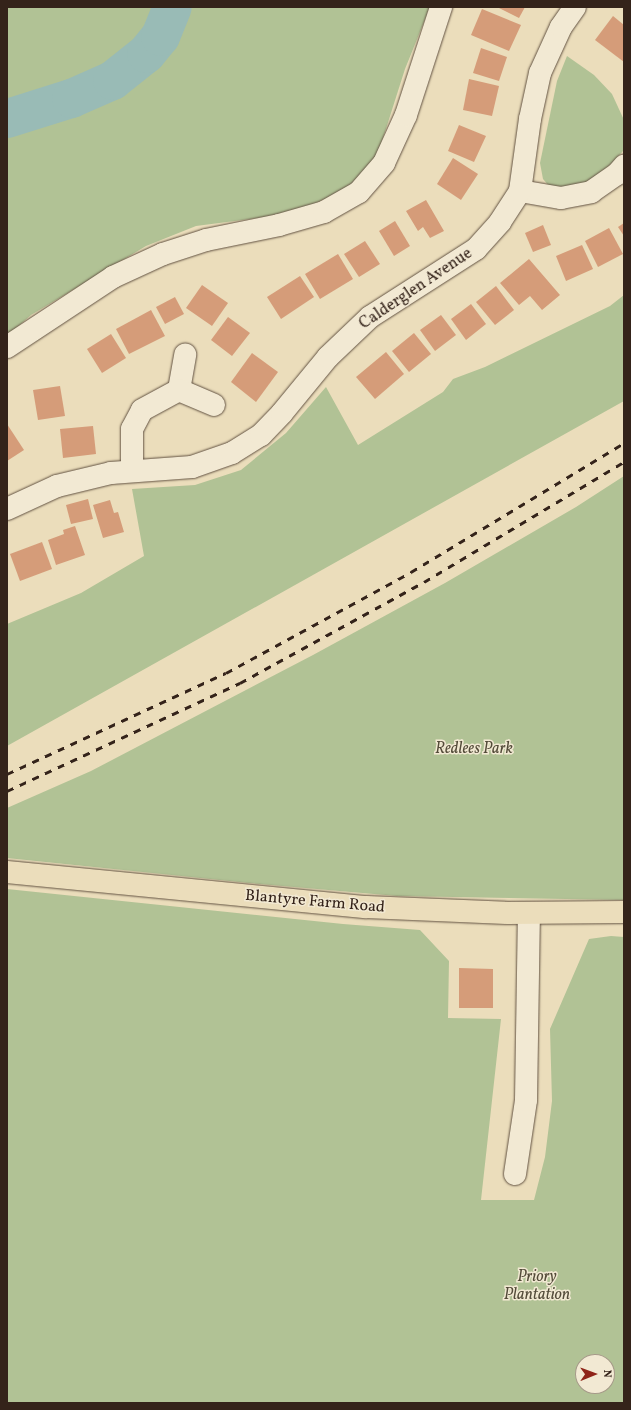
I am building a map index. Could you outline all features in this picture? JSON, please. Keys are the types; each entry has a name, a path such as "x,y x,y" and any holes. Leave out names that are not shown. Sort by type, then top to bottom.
{"main road":[{"name":"Blantyre Farm Road","path":"7,872 336,905 419,910 529,913 624,912"}],"street":[{"path":"7,347 113,277 163,254 206,240 279,225 324,212 359,192 384,163 406,116 441,7"},
{"name":"Calderglen Avenue","path":"7,509 57,486 111,473 157,471 192,466 232,454 260,435 282,413 328,357 370,317 476,249 500,222 520,191 530,119 540,73 561,27 576,7"},
{"path":"520,191 561,198 591,192 617,174 624,166"},
{"path":"179,390 185,355"},
{"path":"132,471 132,429 142,410 179,390"},
{"path":"179,390 214,405"},
{"path":"515,1174 526,1100 529,913"}],"green space":[{"path":"7,7 430,7 405,69 376,160 346,189 312,205 265,217 196,226 146,246 31,315 7,336"},
{"path":"567,56 594,75 612,94 624,120 624,150 610,165 580,187 549,186 543,179 540,163 557,81"},
{"path":"624,295 624,401 7,746 7,624 81,593 144,556 132,489 195,485 241,470 286,433 326,387 358,445 443,392 453,379 485,367 610,306"},
{"name":"Redlees Park","path":"624,476 624,900 397,896 249,883 7,858 7,808 91,771 313,655 445,583 576,507"},
{"name":"Priory Plantation","path":"7,889 343,924 420,930 449,961 448,1018 501,1019 481,1200 534,1200 545,1157 552,1101 550,1029 589,939 611,936 624,937 624,1403 7,1403"}],"building":[{"path":"497,7 525,7 519,18"},
{"path":"482,9 521,25 509,51 471,35"},
{"path":"613,16 624,25 624,62 595,40"},
{"path":"481,48 507,57 499,81 473,73"},
{"path":"469,79 499,86 492,116 463,110"},
{"path":"459,125 486,136 474,162 448,151"},
{"path":"453,158 478,174 461,200 437,184"},
{"path":"426,200 444,231 430,238 423,227 418,231 406,211"},
{"path":"395,221 410,246 394,256 379,231"},
{"path":"624,223 624,236 618,227"},
{"path":"543,225 551,245 533,252 525,233"},
{"path":"609,228 623,254 598,267 585,241"},
{"path":"365,241 380,264 359,277 344,254"},
{"path":"582,245 593,269 566,281 556,256"},
{"path":"338,254 353,279 320,299 305,274"},
{"path":"529,259 560,295 542,310 530,296 519,305 500,283"},
{"path":"300,276 314,297 281,319 267,297"},
{"path":"202,285 228,303 212,326 186,308"},
{"path":"496,286 514,310 495,325 476,302"},
{"path":"175,297 184,314 165,324 156,307"},
{"path":"471,304 486,324 466,340 451,319"},
{"path":"151,310 165,336 129,354 116,329"},
{"path":"441,315 456,335 435,351 420,330"},
{"path":"228,317 250,333 232,356 211,340"},
{"path":"414,333 431,354 409,372 392,351"},
{"path":"111,334 126,358 102,373 87,349"},
{"path":"386,352 404,374 375,399 356,377"},
{"path":"252,353 278,372 256,402 231,382"},
{"path":"60,386 65,416 38,420 33,390"},
{"path":"7,424 24,450 7,461"},
{"path":"93,426 96,454 63,458 60,429"},
{"path":"88,499 93,519 71,524 66,505"},
{"path":"110,500 114,513 118,512 124,532 103,538 93,505"},
{"path":"75,526 85,555 56,565 48,540 64,534 63,530"},
{"path":"42,542 52,569 20,581 10,554"},
{"path":"459,968 493,969 493,1008 459,1008"}],"waterway":[{"path":"7,118 71,98 112,80 146,53 160,36 172,7"}],"railway":[{"path":"7,774 226,673 411,572 624,443"},
{"path":"7,791 240,683 424,582 624,462"}]}
